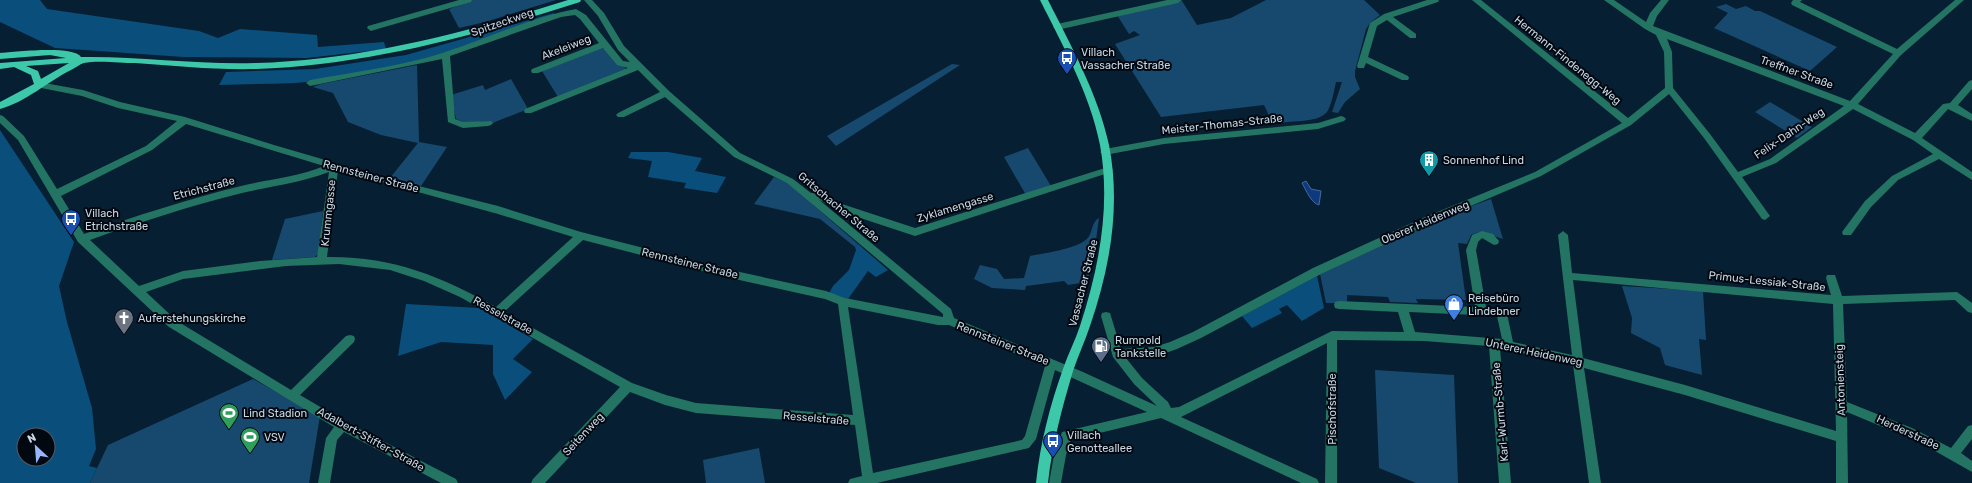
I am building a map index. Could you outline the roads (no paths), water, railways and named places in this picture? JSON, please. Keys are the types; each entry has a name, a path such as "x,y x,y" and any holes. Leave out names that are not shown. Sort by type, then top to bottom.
{"main road":[{"path":"0,66 85,60 254,66 324,61 380,54 449,39 514,21 577,0"},
{"name":"Vassacher Straße","path":"1042,483 1043,469 1054,419 1068,370 1086,326 1102,267 1108,233 1110,208 1108,170 1098,120 1090,98 1044,0"},
{"path":"0,56 50,52 73,55 85,60"},
{"path":"0,106 68,67 85,60"},
{"path":"13,64 35,73 39,85"}],"street":[{"path":"371,28 468,0"},
{"name":"Gritschacher Straße","path":"588,0 601,15 621,48 638,67 666,93 737,155 790,181 810,197 838,223 947,312 950,321"},
{"path":"1057,27 1178,0"},
{"path":"1405,78 1362,62 1373,25 1387,16 1435,0"},
{"name":"Hermann-Findenegg-Weg","path":"1476,0 1628,122"},
{"name":"Treffner Straße","path":"1608,0 1660,32 1852,105 1916,138 1972,177"},
{"path":"1648,26 1653,15 1666,0"},
{"path":"1798,0 1795,3 1898,54"},
{"name":"Felix-Dahn-Weg","path":"1736,176 1773,161 1852,105 1898,54 1936,19 1960,0"},
{"name":"Spitzeckweg","path":"310,83 404,66 446,55 568,13 576,12 581,14 620,63 638,67"},
{"path":"1387,16 1413,36"},
{"path":"1660,32 1668,52 1669,89 1765,216"},
{"name":"Akeleiweg","path":"535,71 605,44"},
{"path":"446,55 451,120 455,124 462,125 488,123"},
{"path":"528,111 638,67"},
{"path":"1952,106 1972,83"},
{"name":"Rennsteiner Straße","path":"39,85 83,93 118,105 185,120 272,148 387,182 498,210 581,236 726,273 826,295 844,302 938,322 950,321 1068,370 1162,412 1313,483"},
{"name":"Oberer Heidenweg","path":"1117,354 1154,352 1173,346 1197,335 1317,271 1428,220 1538,174 1582,150 1628,122 1648,108 1669,89"},
{"path":"621,115 666,93"},
{"path":"1916,138 1946,106 1952,106 1972,118"},
{"name":"Adalbert-Stifter-Straße","path":"0,118 21,138 82,240 173,324 192,337 293,395 342,426 452,483"},
{"name":"Meister-Thomas-Straße","path":"1105,152 1164,141 1318,126 1341,119"},
{"path":"54,194 149,148 185,120"},
{"path":"1847,232 1873,199 1895,178 1941,154"},
{"name":"Etrichstraße","path":"82,240 158,213 258,186 318,173 334,166"},
{"name":"Krummgasse","path":"320,260 323,254 334,166"},
{"name":"Zyklamengasse","path":"810,197 819,196 839,207 915,232 998,207 1108,170"},
{"path":"1481,311 1471,250 1472,241 1474,237 1482,235 1490,237 1494,241"},
{"path":"1563,235 1575,325 1577,361 1595,483"},
{"path":"498,312 581,236"},
{"name":"Resselstraße","path":"137,291 166,280 183,276 291,262 320,260 361,262 412,272 438,281 498,312 628,386 665,400 696,408 860,421"},
{"name":"Primus-Lessiak-Straße","path":"1574,276 1838,300 1957,296 1972,309"},
{"name":"Antoniensteig","path":"1831,278 1838,300 1842,483"},
{"path":"844,302 843,308 869,481"},
{"path":"1339,305 1502,312 1508,345"},
{"path":"1402,308 1411,337"},
{"path":"1106,316 1117,354 1138,381 1164,405 1165,408 1162,412"},
{"name":"Unterer Heidenweg","path":"1055,483 1060,455 1066,436 1162,412 1180,412 1332,335 1411,337 1494,342 1577,361 1685,390 1842,438"},
{"name":"Pischofstraße","path":"1331,483 1332,335"},
{"path":"293,395 350,340"},
{"name":"Karl-Wurmb-Straße","path":"1494,342 1506,483"},
{"path":"854,483 869,481 1025,444 1030,439 1051,363"},
{"name":"Seitenweg","path":"537,483 628,386"},
{"name":"Herderstraße","path":"1841,404 1912,432 1953,454 1972,467"},
{"path":"324,483 332,438 342,426"},
{"path":"1953,454 1972,430"}],"place":[{"name":"Villach Vassacher Straße","path":"1067,75"},
{"name":"Sonnenhof Lind","path":"1429,177"},
{"name":"Villach Etrichstraße","path":"71,236"},
{"name":"Reisebüro Lindebner","path":"1454,321"},
{"name":"Auferstehungskirche","path":"124,335"},
{"name":"Rumpold Tankstelle","path":"1101,363"},
{"name":"Lind Stadion","path":"229,430"},
{"name":"VSV","path":"250,454"},
{"name":"Villach Genotteallee","path":"1053,458"}]}
